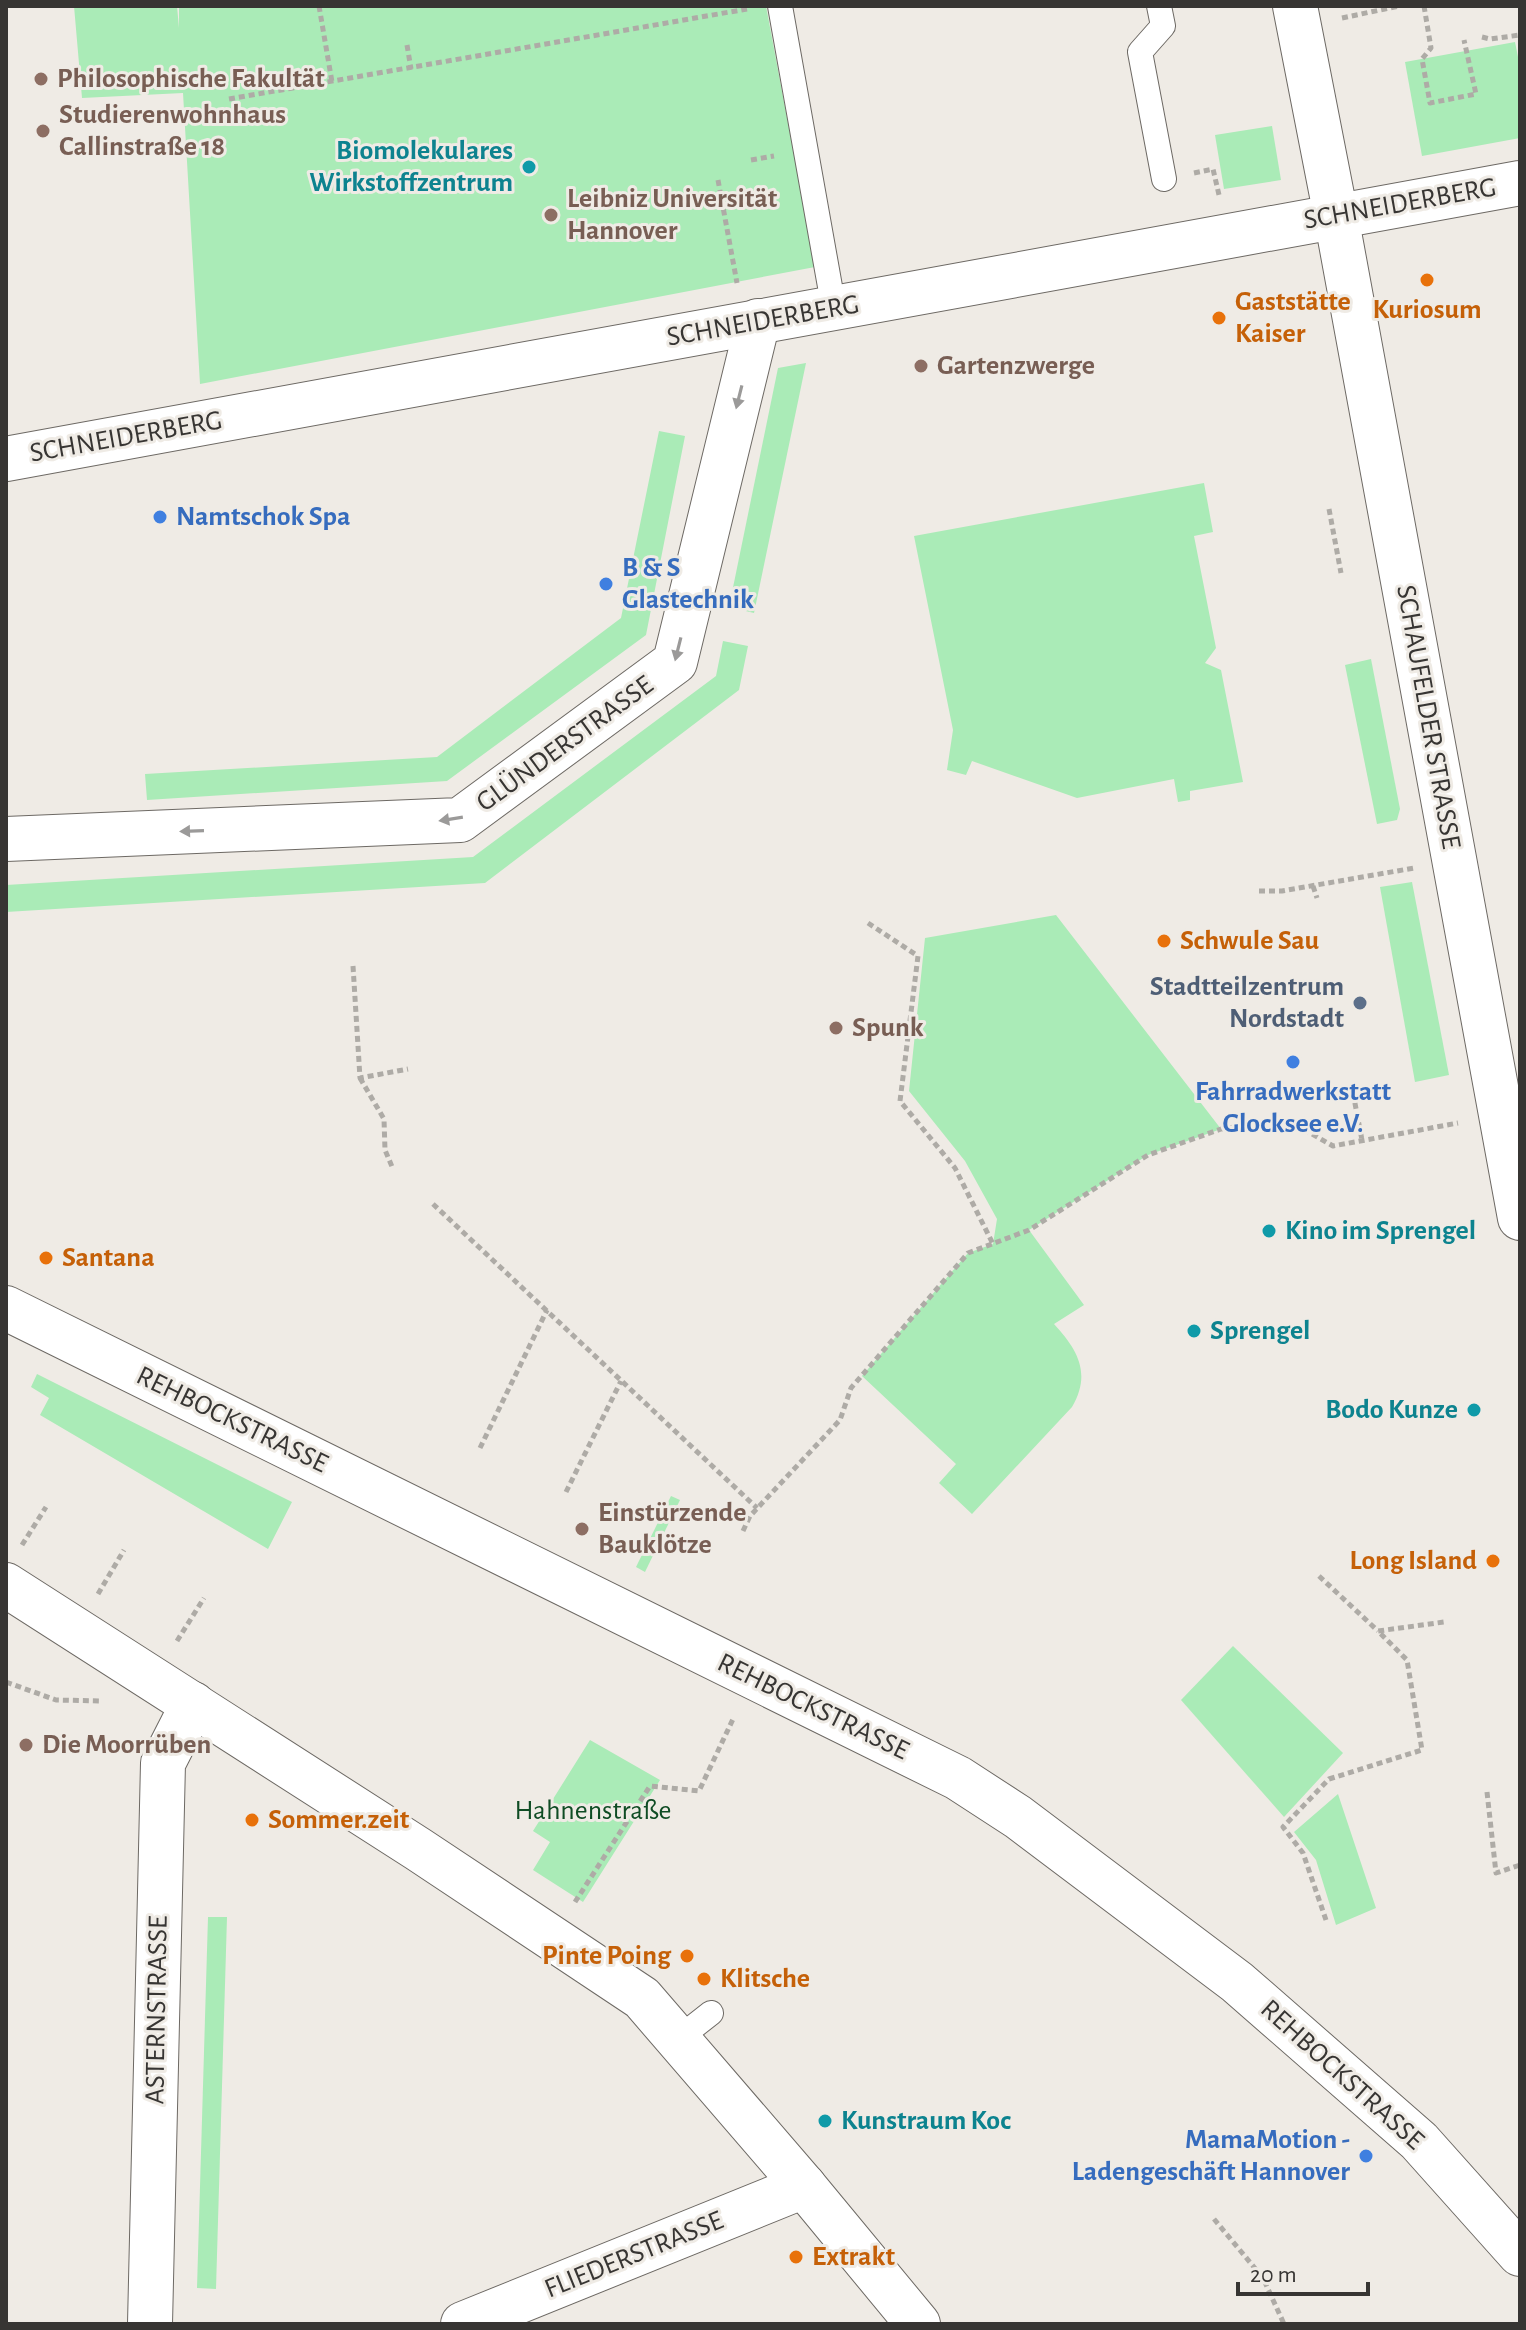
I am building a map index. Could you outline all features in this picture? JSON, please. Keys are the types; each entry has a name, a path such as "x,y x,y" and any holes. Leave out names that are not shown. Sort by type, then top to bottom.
{"street":[{"name":"SCHAUFELDER STRASSE","path":"1297,16 1520,1218"},
{"name":"SCHNEIDERBERG","path":"6,459 173,414 834,309 1520,183"},
{"name":"GLÜNDERSTRASSE","path":"6,839 460,820 675,662 751,322"},
{"name":"REHBOCKSTRASSE","path":"6,1308 958,1778 1018,1817 1237,1982 1419,2141 1520,2254"},
{"path":"10,1571 154,1679 554,1937 642,1998 695,2026 804,2186 918,2324"},
{"name":"ASTERNSTRASSE","path":"150,2324 163,1763 193,1704"},
{"name":"FLIEDERSTRASSE","path":"463,2324 804,2186"}],"lane":[{"path":"780,6 834,309"},
{"path":"1159,6 1163,26 1140,52 1164,179"}],"path":[{"path":"319,6 332,82"},
{"path":"1297,16 1399,6"},
{"path":"1424,6 1431,48 1422,59 1430,103 1476,94 1464,40"},
{"path":"229,99 748,9"},
{"path":"1482,37 1490,39 1520,35"},
{"path":"407,45 411,69"},
{"path":"1164,179 1213,169 1227,235"},
{"path":"718,180 751,322"},
{"path":"1329,509 1341,573"},
{"path":"1259,891 1313,886 1387,873"},
{"path":"1313,886 1317,898"},
{"path":"868,923 918,956 900,1101 955,1168 993,1244"},
{"path":"353,966 360,1078 384,1119 385,1150 393,1169"},
{"path":"360,1078 408,1069"},
{"path":"1353,1093 1362,1140"},
{"path":"743,1531 750,1516 840,1420 851,1388 968,1253 1029,1230 1148,1155 1221,1129 1286,1119 1333,1146 1501,1115"},
{"path":"433,1204 757,1508"},
{"path":"480,1448 547,1310"},
{"path":"566,1492 621,1381"},
{"path":"10,1571 46,1507"},
{"path":"1319,1576 1407,1660 1422,1750 1329,1779 1283,1827 1303,1853 1326,1920"},
{"path":"154,1679 204,1598"},
{"path":"1378,1631 1444,1622"},
{"path":"554,1937 650,1786 699,1791 753,1678"},
{"path":"1487,1792 1496,1873 1520,1865"},
{"path":"1214,2219 1263,2278 1284,2324"}],"green space":[{"path":"74,6 177,6 179,28 179,6 766,6 815,267 200,384 183,93 82,98"},
{"path":"1515,42 1520,67 1520,138 1422,156 1405,62"},
{"path":"1272,126 1281,180 1224,189 1215,135"},
{"path":"806,363 754,613 729,607 778,368"},
{"path":"659,431 685,436 646,635 447,781 147,800 145,774 437,757 621,618"},
{"path":"1204,483 1213,532 1194,536 1216,648 1205,663 1221,670 1243,782 1190,791 1190,800 1178,802 1174,779 1077,798 972,761 966,775 947,770 953,730 914,536"},
{"path":"723,641 748,646 739,690 485,883 6,912 6,885 473,857 716,676"},
{"path":"1371,659 1400,809 1397,820 1377,824 1345,665"},
{"path":"1412,882 1449,1075 1415,1082 1380,887"},
{"path":"1056,915 1221,1129 1148,1155 1029,1230 1084,1305 1054,1324 1075,1352 1081,1383 1072,1407 972,1514 939,1483 956,1464 862,1376 968,1253 993,1244 997,1219 965,1161 909,1091 925,938"},
{"path":"37,1374 292,1502 268,1549 40,1415 49,1398 31,1387"},
{"path":"671,1496 680,1500 645,1572 636,1567"},
{"path":"1233,1646 1343,1753 1284,1817 1181,1700"},
{"name":"Hahnenstraße","path":"590,1740 660,1780 583,1902 533,1870 550,1842 533,1831"},
{"path":"1338,1794 1376,1908 1336,1925 1316,1860 1294,1832"},
{"path":"208,1917 227,1917 216,2289 197,2288"}],"place":[{"name":"Philosophische Fakultät","path":"41,79"},
{"name":"Studierenwohnhaus Callinstraße 18","path":"43,131"},
{"name":"Biomolekulares Wirkstoffzentrum","path":"529,167"},
{"name":"Leibniz Universität Hannover","path":"551,215"},
{"name":"Kuriosum","path":"1427,280"},
{"name":"Gaststätte Kaiser","path":"1219,318"},
{"name":"Gartenzwerge","path":"921,366"},
{"name":"Namtschok Spa","path":"160,517"},
{"name":"B & S Glastechnik","path":"606,584"},
{"name":"Schwule Sau","path":"1164,941"},
{"name":"Stadtteilzentrum Nordstadt","path":"1360,1003"},
{"name":"Spunk","path":"836,1028"},
{"name":"Fahrradwerkstatt Glocksee e.V.","path":"1293,1062"},
{"name":"Kino im Sprengel","path":"1269,1231"},
{"name":"Santana","path":"46,1258"},
{"name":"Sprengel","path":"1194,1331"},
{"name":"Bodo Kunze","path":"1474,1410"},
{"name":"Einstürzende Bauklötze","path":"582,1529"},
{"name":"Long Island","path":"1493,1561"},
{"name":"Die Moorrüben","path":"26,1745"},
{"name":"Sommer.zeit","path":"252,1820"},
{"name":"Pinte Poing","path":"687,1956"},
{"name":"Klitsche","path":"704,1979"},
{"name":"Kunstraum Koc","path":"825,2121"},
{"name":"MamaMotion - Ladengeschäft Hannover","path":"1366,2156"},
{"name":"Extrakt","path":"796,2257"}]}
